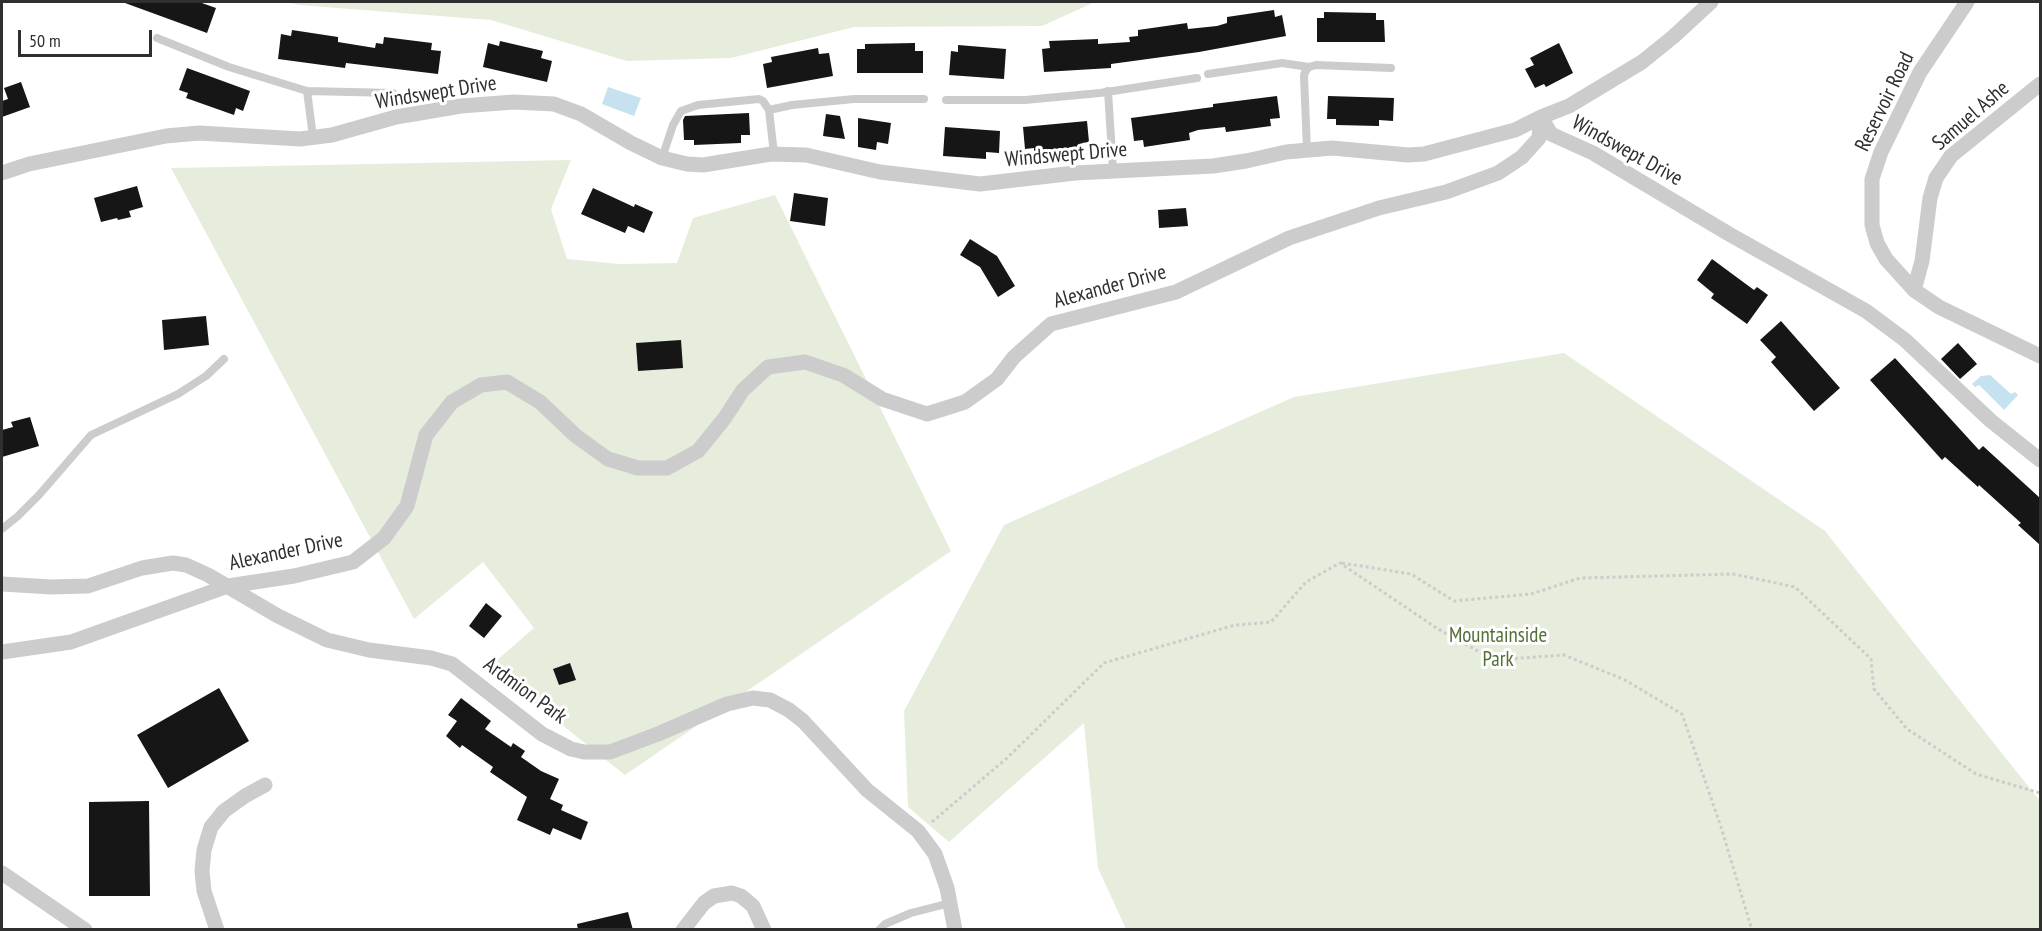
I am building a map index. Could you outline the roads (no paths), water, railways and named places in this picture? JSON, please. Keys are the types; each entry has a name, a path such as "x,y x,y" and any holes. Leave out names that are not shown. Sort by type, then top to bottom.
{"street":[{"path":"1541,117 1569,106 1642,62 1711,2"},
{"name":"Reservoir Road","path":"1967,2 1920,72 1881,152 1872,179 1872,225 1877,243 1886,259 1914,290 1939,307 2040,356"},
{"name":"Samuel Ashe","path":"1914,290 1922,261 1930,198 1936,178 1951,156 2040,84"},
{"name":"Windswept Drive","path":"2,173 29,164 166,136 199,133 300,139 332,135 396,117 461,106 514,102 555,105 581,114 662,158 687,164 703,165 774,154 806,155 880,172 980,184 1113,170 1213,166 1286,152 1332,148 1408,155 1424,154 1515,130 1541,117 1551,134 1593,153 1729,234 1866,311 1905,340 1991,421 2040,460"},
{"name":"Alexander Drive","path":"2,652 71,642 228,586 294,576 352,562 384,538 407,506 426,435 452,402 481,385 507,382 540,402 576,436 608,459 638,468 667,468 698,451 724,419 743,390 768,367 805,362 843,375 882,399 927,414 965,402 997,379 1014,357 1051,324 1176,292 1289,238 1379,208 1446,192 1498,173 1522,157 1539,138 1541,117"},
{"name":"Ardmion Park","path":"2,584 51,587 88,586 142,568 172,564 186,565 228,586 278,616 327,640 369,650 431,658 452,664 542,734 571,749 584,752 610,752 727,704 753,698 770,700 803,721 867,790 918,831 935,854 947,888 955,930"},
{"path":"218,930 204,891 202,871 204,850 211,827 225,811 265,785"},
{"path":"2,873 85,930"},
{"path":"683,930 704,903 723,893 741,896 753,906 764,930"}],"lane":[{"path":"157,38 229,67 307,91 393,93"},
{"path":"1208,74 1282,63 1309,67 1316,65 1391,68"},
{"path":"1307,150 1304,76 1309,67"},
{"path":"946,100 1018,100 1108,91 1197,78"},
{"path":"307,91 314,137"},
{"path":"1108,91 1113,170"},
{"path":"662,158 673,125 681,111 698,105 759,99 763,101 768,110 774,154"},
{"path":"768,110 792,105 854,99 924,99"},
{"path":"2,529 39,495 91,435 178,394 206,376 224,359"},
{"path":"879,930 885,924 911,913 950,903"}],"water":[{"path":"608,87 641,98 634,116 602,104"},
{"path":"1990,375 2011,394 2015,392 2018,395 2004,410 1979,385 1975,387 1972,384 1981,376"}],"park label":[{"name":"Mountainside Park","path":"1498,648"}]}
